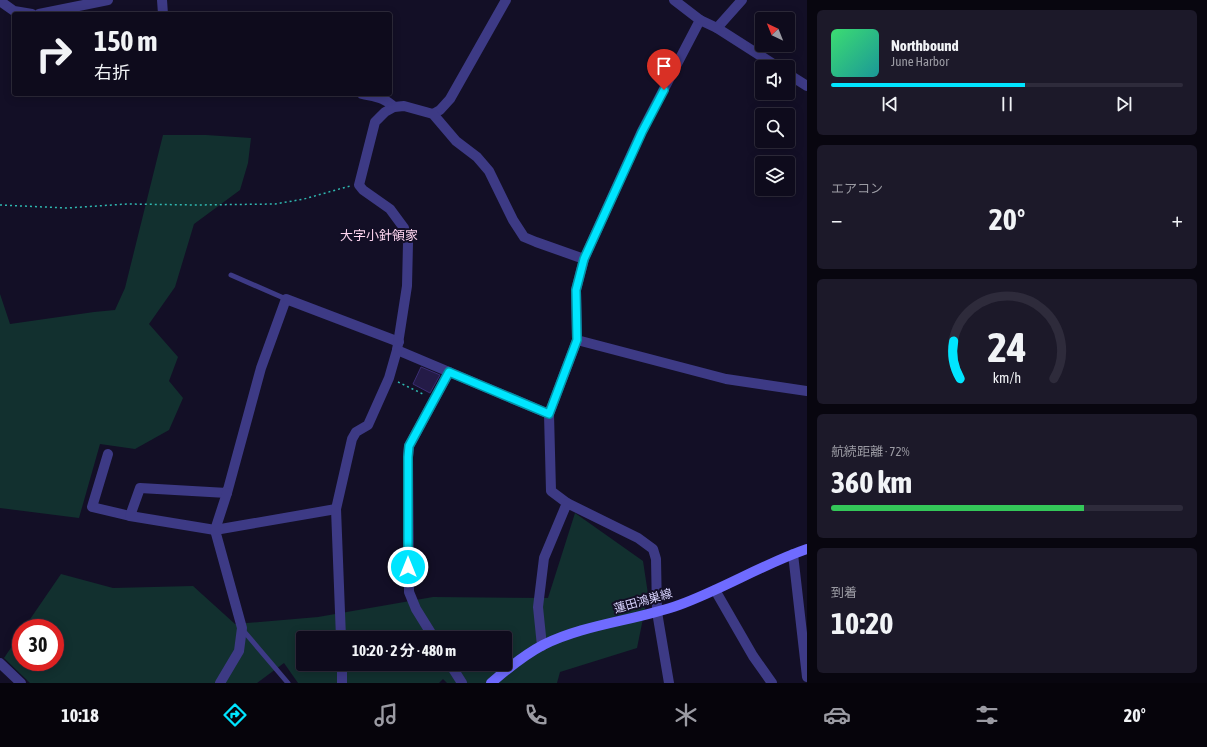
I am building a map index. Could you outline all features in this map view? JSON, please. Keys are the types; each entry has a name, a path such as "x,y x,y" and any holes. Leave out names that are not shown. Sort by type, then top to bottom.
{"main road":[{"name":"蓮田鴻巣線","path":"491,683 506,670 542,646 560,638 587,629 657,612 680,604 807,549"}],"street":[{"path":"49,12 108,0"},
{"path":"162,0 163,12"},
{"path":"433,114 440,110 450,99 506,0"},
{"path":"674,0 700,20 717,28 767,60"},
{"path":"717,28 742,0"},
{"path":"0,1 14,11 20,12"},
{"path":"668,683 657,612 656,559 653,548 638,538 567,503 551,491 549,414 577,340 576,290 584,259 642,132 700,20"},
{"path":"795,78 807,86"},
{"path":"371,96 387,101 394,107"},
{"path":"341,631 336,509 352,439 356,432 368,425 389,378 398,346 407,286 408,243 404,228 390,209 363,190 359,185 375,122 385,112 394,107 404,106 433,114 456,141 477,157 489,171 513,220 524,237 584,259"},
{"path":"220,683 239,651 242,628 215,530 227,493 261,368 286,299 398,346 449,372 549,414"},
{"path":"577,340 726,378 807,391"},
{"path":"430,631 416,609 409,592 408,457 409,446 449,372"},
{"path":"108,454 92,507 130,516 215,530 336,509"},
{"path":"130,516 140,488 227,493"},
{"path":"542,646 538,607 544,558 567,503"},
{"path":"793,554 807,677"},
{"path":"715,590 753,656 772,683"},
{"path":"0,663 21,683"},
{"path":"342,671 342,683"},
{"path":"454,671 462,683"}],"lane":[{"path":"231,275 286,299"},
{"path":"242,628 288,683"}],"path":[{"path":"0,205 67,208 127,204 275,204 304,199 344,187 359,185"},
{"path":"389,378 434,399"}],"green space":[{"path":"163,135 206,135 251,138 248,163 240,190 194,224 175,287 149,324 178,357 169,381 183,398 169,430 135,449 100,444 79,518 0,508 0,294 10,324 115,310 125,288"},
{"path":"575,513 643,561 648,594 637,648 560,672 557,683 447,683 443,679 439,683 298,683 284,663 257,683 30,683 18,671 64,671 64,619 30,619 61,574 113,588 193,586 235,624 318,617 433,597 548,598"},
{"path":"12,646 12,666 4,658"}],"building":[{"path":"421,367 440,375 430,393 413,384"}],"district":[{"name":"大字小針領家","path":"379,235"}],"route":[{"path":"408,567 409,446 449,372 549,414 577,340 576,290 584,259 642,132 664,90"}]}
